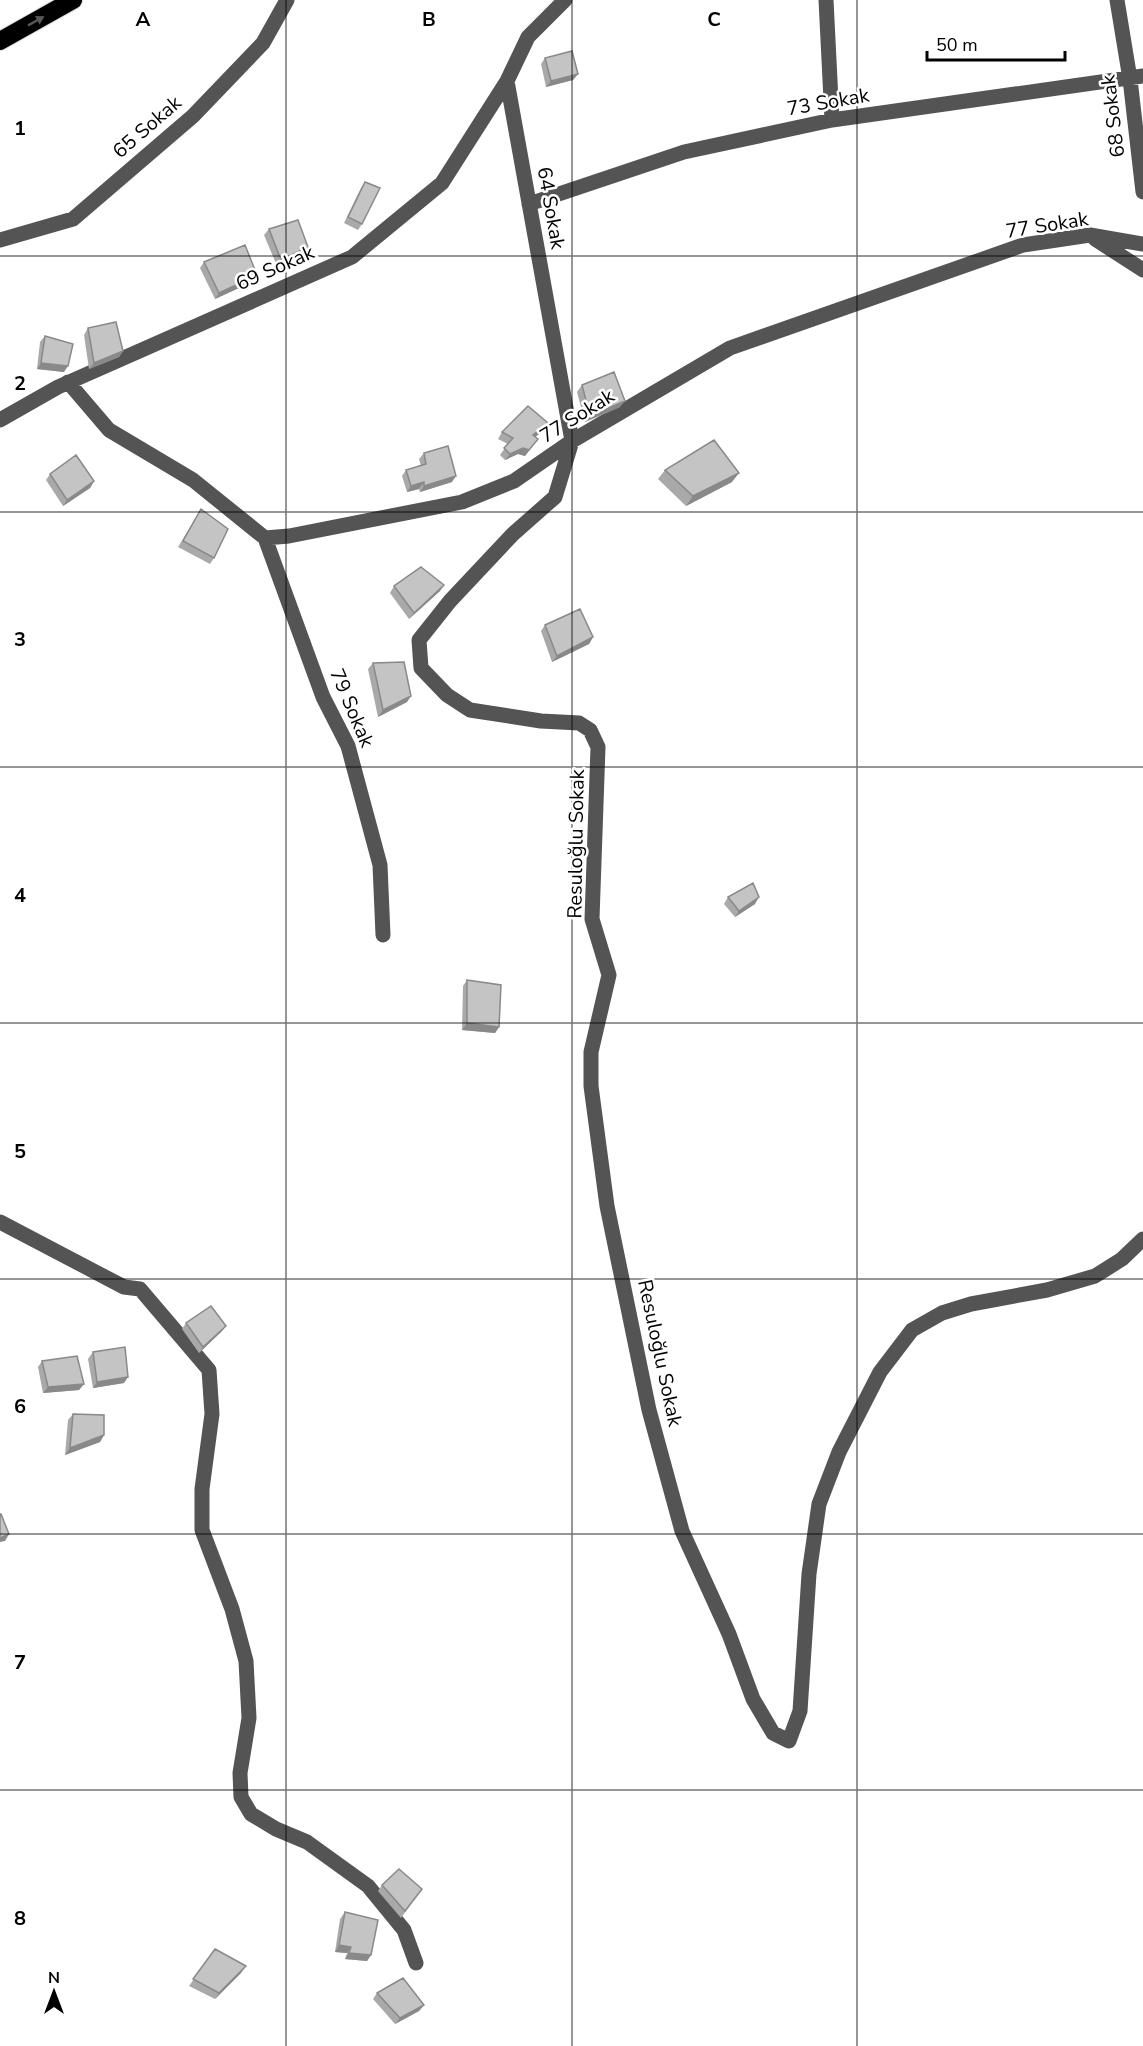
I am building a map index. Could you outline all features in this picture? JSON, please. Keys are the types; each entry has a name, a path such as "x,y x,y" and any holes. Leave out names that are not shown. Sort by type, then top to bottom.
{"highway":[{"path":"0,41 73,0"}],"street":[{"name":"65 Sokak","path":"0,240 73,219 201,108 263,43 287,0"},
{"path":"507,81 528,38 565,0"},
{"path":"826,0 832,120"},
{"name":"68 Sokak","path":"1117,0 1137,77 1143,192"},
{"name":"73 Sokak","path":"529,204 684,152 832,120 1137,77"},
{"name":"64 Sokak","path":"507,81 572,441"},
{"name":"69 Sokak","path":"0,420 68,382 352,257 442,183 507,81"},
{"path":"1090,235 1143,270"},
{"name":"77 Sokak","path":"265,538 462,502 514,481 572,441 730,348 1023,245 1090,235 1143,244"},
{"path":"68,382 109,430 193,480 265,538"},
{"name":"Resuloğlu Sokak","path":"572,441 555,497 513,534 450,601 419,640 421,668 447,695 470,710 541,721 579,723 590,730 598,747 592,919 609,975 591,1052 591,1086 607,1206 649,1410 681,1531 729,1634 753,1699 773,1733 789,1741 800,1712 809,1574 819,1504 839,1452 880,1372 912,1330 942,1312 971,1304 1047,1290 1095,1276 1122,1259 1143,1239"},
{"name":"79 Sokak","path":"265,538 323,697 348,747 380,865 383,935"},
{"path":"0,1222 124,1287 141,1289 209,1370 212,1414 202,1489 202,1530 232,1609 246,1661 249,1718 240,1773 241,1797 251,1814 276,1829 307,1842 368,1886 404,1930 416,1963"}],"building":[{"path":"572,51 578,74 551,81 545,58"},
{"path":"365,182 380,188 362,224 348,217"},
{"path":"298,220 308,247 281,260 269,229"},
{"path":"245,245 257,275 219,293 204,262"},
{"path":"116,322 123,351 94,363 88,328"},
{"path":"45,336 73,344 68,366 41,363"},
{"path":"614,372 625,401 590,416 582,385"},
{"path":"528,406 548,423 533,435 538,439 529,450 523,448 510,454 504,448 513,438 502,432"},
{"path":"714,440 739,473 693,496 665,470"},
{"path":"448,446 456,476 424,486 424,482 411,486 406,470 426,464 424,453"},
{"path":"76,455 94,481 67,500 50,474"},
{"path":"201,509 228,529 214,558 183,541"},
{"path":"421,567 444,585 414,613 394,586"},
{"path":"580,609 593,637 557,656 545,625"},
{"path":"404,662 411,696 383,710 373,663"},
{"path":"753,883 759,897 739,911 728,897"},
{"path":"467,980 501,985 499,1027 467,1023"},
{"path":"211,1306 226,1326 203,1347 186,1323"},
{"path":"125,1347 128,1377 97,1382 93,1352"},
{"path":"77,1356 84,1384 48,1387 42,1361"},
{"path":"73,1414 104,1415 104,1435 70,1448"},
{"path":"0,1514 9,1534 0,1538"},
{"path":"399,1869 422,1889 405,1911 382,1885"},
{"path":"345,1912 378,1920 371,1955 349,1953 351,1947 339,1945"},
{"path":"215,1949 246,1966 219,1993 193,1979"},
{"path":"403,1978 424,2005 400,2018 377,1993"}]}
